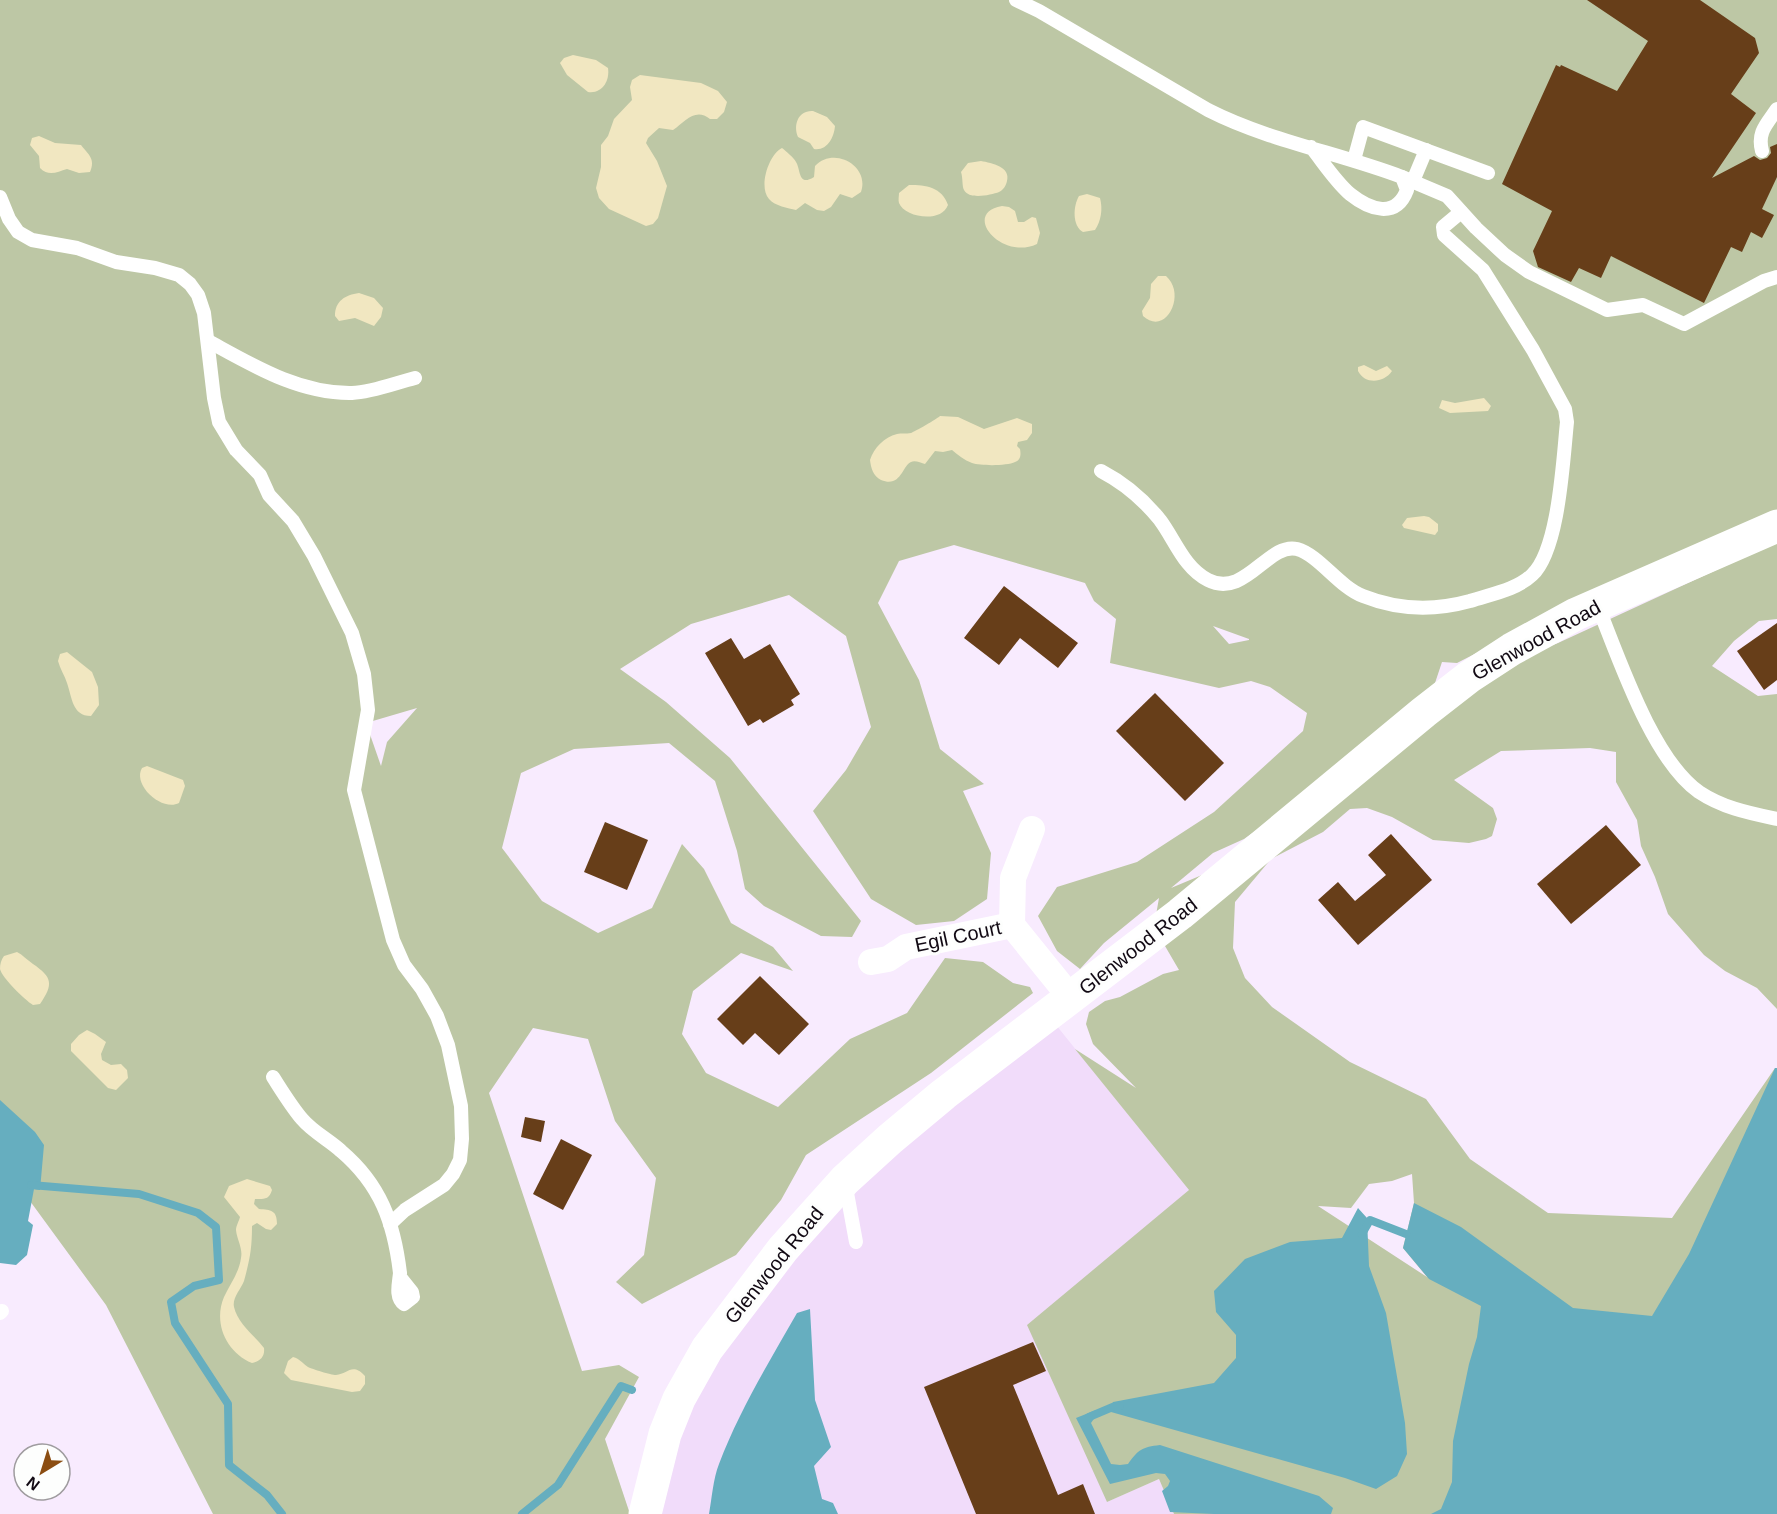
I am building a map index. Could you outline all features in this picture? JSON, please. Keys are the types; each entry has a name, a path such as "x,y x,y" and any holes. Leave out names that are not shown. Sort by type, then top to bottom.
{"main road":[{"name":"Glenwood Road","path":"645,1514 664,1434 679,1399 707,1349 783,1249 845,1180 890,1139 944,1094 1180,914 1469,677 1538,634 1597,604 1777,526"}],"street":[{"name":"Egil Court","path":"1032,829 1013,878 1012,925 1071,998"},
{"name":"Egil Court","path":"871,962 888,958 906,947 1012,925"}],"lane":[{"path":"1016,0 1039,11 1232,123 1354,160 1447,196 1505,255 1529,272 1607,310 1643,305 1684,324 1764,281 1777,277"},
{"path":"1762,151 1761,133 1777,109"},
{"path":"1354,160 1363,128 1488,173"},
{"path":"1311,147 1350,193 1369,205 1385,210 1397,205 1404,197 1408,179 1426,150"},
{"path":"0,197 9,219 18,232 32,240 77,248 116,262 155,268 179,275 190,284 198,295 204,314 219,423 227,439 260,474 269,495 293,521 314,556 352,633 364,674 368,710 354,790 393,940 404,965 438,1016 454,1071 461,1106 460,1160 453,1174 444,1185 405,1210 390,1224"},
{"path":"1101,471 1116,479 1146,505 1164,526 1190,565 1200,575 1221,585 1240,580 1281,551 1292,548 1311,556 1332,576 1362,596 1407,608 1437,608 1463,602 1513,588 1531,576 1541,565 1553,535 1568,422 1565,409 1533,350 1483,270 1444,235 1443,227 1461,212"},
{"path":"208,341 246,363 286,380 322,391 352,393 415,378"},
{"path":"1597,604 1634,695 1660,746 1677,773 1700,792 1735,811 1777,819"},
{"path":"273,1077 303,1120 360,1168 385,1208 398,1254 400,1277"},
{"path":"845,1180 856,1242"}],"shaded area":[{"path":"1048,1015 1189,1190 1107,1502 1159,1479 1174,1514 645,1514 665,1434 783,1249"}],"green space":[{"path":"0,0 1777,0 1777,510 1557,612 1457,663 1442,662 1433,689 1558,643 1777,542 1777,619 1759,621 1734,641 1712,666 1758,696 1777,694 1777,1009 1757,988 1725,971 1704,955 1668,914 1641,846 1637,820 1616,782 1616,752 1590,748 1501,751 1454,780 1493,808 1497,819 1492,836 1486,839 1469,843 1433,840 1392,817 1367,808 1350,809 1323,832 1271,859 1235,902 1233,948 1245,978 1272,1007 1350,1062 1426,1099 1470,1159 1548,1213 1672,1218 1777,1068 1777,1514 1174,1514 1159,1479 1107,1502 1027,1325 1189,1190 1075,1049 1136,1088 1093,1044 1086,1024 1089,1012 1105,1001 1120,997 1163,974 1179,970 1165,946 1156,915 1159,898 1104,943 1080,969 1057,951 1038,916 1057,887 1137,862 1214,812 1303,731 1307,713 1270,687 1251,681 1219,688 1110,663 1116,619 1094,601 1085,583 954,545 899,561 878,603 919,680 940,749 984,784 963,791 991,853 987,899 954,921 916,925 871,899 813,811 846,770 871,727 846,636 789,595 691,624 620,669 666,702 730,758 861,921 852,937 821,936 764,906 745,889 737,851 715,781 669,743 574,749 521,773 502,848 542,901 598,933 652,908 682,844 704,869 731,923 773,947 793,971 741,953 693,991 682,1034 706,1073 778,1107 850,1039 907,1013 945,958 983,962 1013,983 1030,987 1033,993 931,1073 806,1155 781,1200 736,1255 642,1304 616,1282 644,1255 656,1178 615,1121 588,1039 533,1028 489,1093 582,1371 619,1365 639,1377 605,1439 630,1514 213,1514 106,1305 0,1160","holes":["1213,626 1249,639 1229,644","417,708 387,742 381,766 366,723","1291,806 1202,875 1171,888 1213,853 1244,839","1412,1174 1414,1203 1403,1248 1427,1277 1318,1206 1351,1208 1369,1184 1392,1181"]}],"sand":[{"path":"573,55 596,60 608,68 608,78 601,89 588,92 567,75 560,63 564,58"},
{"path":"640,75 701,83 718,91 727,102 724,112 717,119 695,115 673,130 659,128 648,138 646,143 657,161 667,186 658,218 653,224 646,226 609,209 599,198 596,188 601,167 601,145 608,136 614,119 632,100 630,87 632,80"},
{"path":"813,111 827,117 835,126 829,143 819,149 814,149 810,143 798,137 796,128 800,116"},
{"path":"39,136 55,143 81,145 92,160 90,172 79,173 67,169 53,173 43,171 40,168 39,156 30,145 32,138"},
{"path":"782,148 795,160 805,180 814,177 815,166 823,160 831,158 849,162 860,174 861,192 852,198 840,194 831,207 824,211 805,203 796,210 775,203 766,194 766,171 777,151"},
{"path":"981,161 1000,166 1006,172 1007,183 1004,188 995,193 970,195 964,190 961,172 968,163"},
{"path":"909,185 933,188 942,194 948,205 938,215 923,216 908,212 899,203 899,193"},
{"path":"1087,194 1100,198 1101,211 1095,230 1083,232 1075,221 1075,210 1079,196"},
{"path":"1002,206 1015,211 1018,222 1024,222 1032,217 1036,218 1040,233 1037,244 1023,248 1011,246 999,241 991,234 986,226 985,217 990,210"},
{"path":"1158,276 1166,276 1172,284 1174,302 1166,317 1159,321 1151,321 1143,316 1142,311 1150,298 1151,284"},
{"path":"359,293 374,298 383,308 381,317 374,326 355,318 339,321 335,316 337,306 342,300 349,295"},
{"path":"1364,365 1376,371 1387,366 1392,371 1380,380 1365,379 1358,371 1358,367"},
{"path":"1484,398 1491,406 1488,411 1450,413 1439,408 1442,400 1455,403"},
{"path":"940,416 958,417 984,429 1017,418 1032,424 1032,433 1027,440 1018,442 1020,457 1011,463 976,464 952,450 935,451 925,464 916,461 908,464 900,476 893,481 881,480 876,476 870,460 880,444 892,435 913,432"},
{"path":"1424,516 1438,524 1438,531 1435,535 1404,528 1402,525 1407,518"},
{"path":"67,652 92,672 98,687 99,705 91,716 80,713 72,700 58,661 60,654"},
{"path":"147,766 183,780 185,786 179,803 165,804 150,795 141,782 140,775 142,768"},
{"path":"17,952 44,973 49,981 49,986 40,1004 33,1005 29,1002 5,978 0,969 4,956"},
{"path":"87,1030 106,1042 101,1054 102,1060 111,1065 121,1064 127,1070 128,1078 116,1090 108,1088 71,1051 71,1044"},
{"path":"247,1179 270,1186 272,1190 269,1196 264,1199 255,1199 254,1204 259,1209 274,1213 277,1224 271,1230 257,1223 252,1226 248,1266 244,1281 234,1300 239,1319 264,1348 261,1358 252,1363 235,1352 229,1344 224,1336 220,1317 224,1297 238,1269 241,1254 236,1230 240,1217 224,1197 229,1186"},
{"path":"293,1357 308,1367 334,1375 353,1369 357,1370 365,1376 365,1384 360,1391 352,1392 291,1380 284,1373 288,1361"}],"water":[{"path":"1775,1068 1777,1068 1777,1514 1431,1514 1441,1509 1452,1482 1453,1441 1477,1337 1481,1306 1429,1279 1403,1248 1414,1203 1461,1227 1573,1308 1652,1316 1689,1254"},
{"path":"0,1100 35,1132 44,1145 40,1190 34,1189 28,1221 33,1225 27,1255 16,1265 0,1263"},
{"path":"1358,1208 1367,1218 1369,1266 1386,1313 1405,1423 1407,1454 1397,1476 1376,1489 1345,1478 1111,1412 1113,1402 1214,1383 1236,1358 1236,1335 1216,1312 1214,1291 1245,1259 1290,1242 1342,1238"},
{"path":"810,1309 815,1400 831,1447 814,1466 822,1499 833,1503 838,1514 709,1514 717,1470 745,1406 797,1313"},
{"path":"1096,1410 1098,1413 1091,1423 1111,1464 1128,1464 1141,1450 1160,1445 1319,1496 1333,1508 1331,1514 1170,1512 1162,1491 1170,1481 1165,1474 1156,1473 1110,1484 1076,1418"}],"building":[{"path":"1587,0 1700,0 1755,38 1759,53 1731,94 1756,113 1712,178 1754,156 1760,160 1767,158 1771,153 1770,147 1777,144 1777,177 1762,209 1774,215 1762,238 1751,232 1742,252 1731,247 1704,303 1611,256 1601,278 1579,268 1571,282 1538,267 1533,251 1552,211 1502,184 1556,65 1560,67 1561,65 1617,91 1648,41"},
{"path":"1004,586 1078,643 1058,668 1020,638 999,665 964,638"},
{"path":"1777,623 1777,680 1764,690 1737,651"},
{"path":"731,638 744,659 770,644 800,694 791,700 794,705 763,723 760,719 748,726 705,653"},
{"path":"1155,693 1224,763 1185,801 1116,731"},
{"path":"605,822 648,840 627,890 584,872"},
{"path":"1606,825 1641,865 1571,924 1537,884"},
{"path":"1391,834 1432,880 1358,945 1318,900 1338,882 1355,901 1386,875 1368,855"},
{"path":"760,976 809,1024 779,1055 755,1033 743,1045 717,1019"},
{"path":"525,1117 545,1121 541,1142 521,1137"},
{"path":"561,1139 592,1155 563,1210 533,1194"},
{"path":"1033,1342 1046,1371 1013,1385 1058,1495 1083,1484 1095,1514 976,1514 924,1387"}],"waterway":[{"path":"31,1185 139,1194 198,1213 216,1227 219,1280 194,1286 171,1302 175,1323 228,1404 229,1465 267,1495 282,1514"},
{"path":"1362,1234 1370,1220 1406,1234"},
{"path":"522,1514 558,1485 621,1386 632,1390"},
{"path":"1089,1417 1120,1406"}]}
